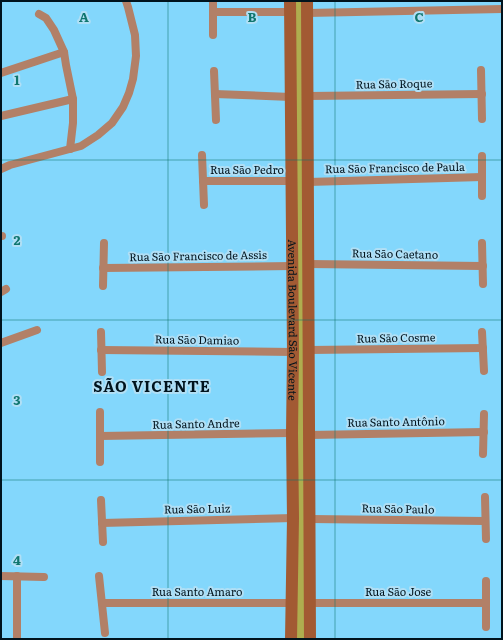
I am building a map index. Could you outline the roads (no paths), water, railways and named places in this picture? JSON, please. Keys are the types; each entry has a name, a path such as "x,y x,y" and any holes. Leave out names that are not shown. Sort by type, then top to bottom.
{"street":[{"path":"1,169 10,165 81,146 98,135 112,123 122,107 128,93 133,79 136,56 135,35 126,1"},
{"path":"213,1 213,35"},
{"path":"213,12 291,6"},
{"name":"Avenida Boulevard São Vicente","path":"291,6 293,352 292,639"},
{"path":"307,7 502,9"},
{"name":"Avenida Boulevard São Vicente","path":"307,7 310,639"},
{"path":"39,14 46,18 54,30 64,52 73,99 73,123 70,149"},
{"path":"1,73 64,52"},
{"path":"481,70 482,119"},
{"path":"214,71 216,120"},
{"path":"215,94 291,96"},
{"name":"Rua Sāo Roque","path":"308,96 482,94"},
{"path":"1,116 73,99"},
{"path":"202,155 204,205"},
{"path":"482,156 482,196"},
{"name":"Rua Sāo Francisco de Paula","path":"308,182 482,177"},
{"name":"Rua Sāo Pedro","path":"203,181 292,182"},
{"path":"103,286 104,243"},
{"path":"482,243 483,284"},
{"name":"Rua Sāo Caetano","path":"308,264 483,266"},
{"name":"Rua Sāo Francisco de Assis","path":"103,268 292,266"},
{"path":"1,343 37,330"},
{"path":"101,332 102,372"},
{"path":"482,332 484,371"},
{"name":"Rua Sāo Cosme","path":"309,350 483,348"},
{"name":"Rua Sāo Damiao","path":"101,350 293,352"},
{"path":"100,412 100,462"},
{"path":"483,454 484,414"},
{"name":"Rua Santo Antônio","path":"309,435 484,432"},
{"name":"Rua Santo Andre","path":"100,436 292,433"},
{"path":"485,497 486,539"},
{"path":"101,500 103,542"},
{"name":"Rua Sāo Luiz","path":"102,523 293,518"},
{"name":"Rua Sāo Paulo","path":"310,520 486,521"},
{"path":"1,576 44,577"},
{"path":"17,576 17,639"},
{"path":"99,576 105,633"},
{"path":"486,581 486,627"},
{"name":"Rua Santo Amaro","path":"102,603 292,603"},
{"name":"Rua Sāo Jose","path":"310,603 486,603"}],"district":[{"name":"SÃO VICENTE","path":"152,387"}]}
